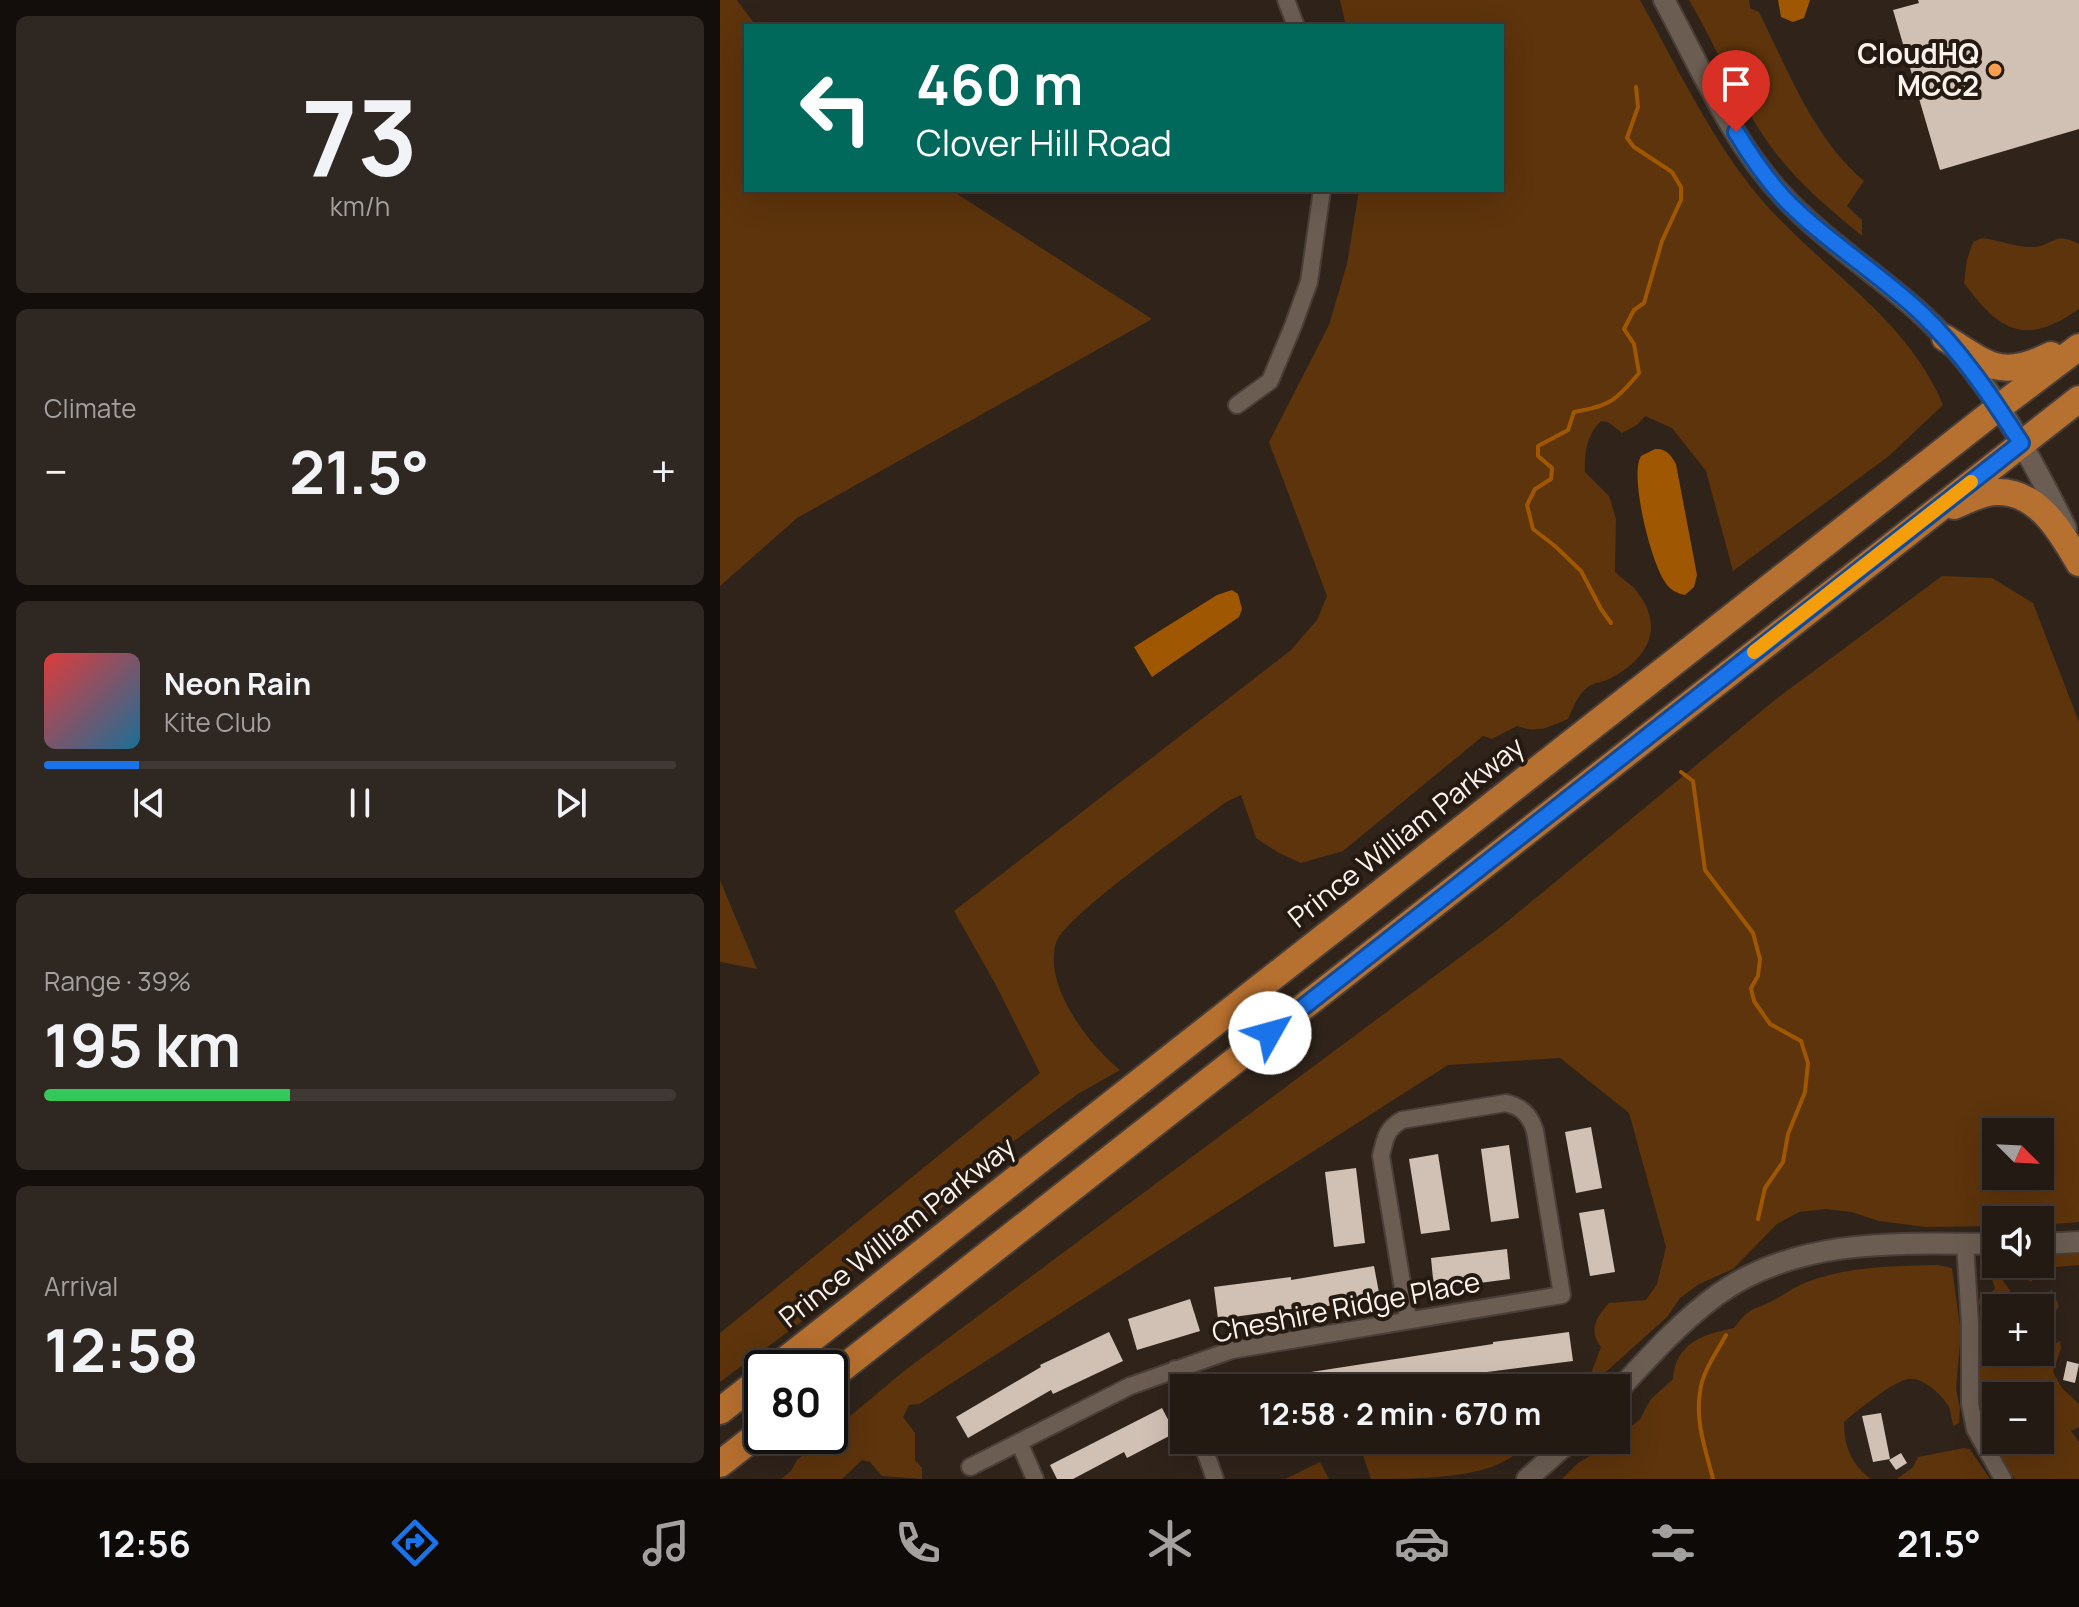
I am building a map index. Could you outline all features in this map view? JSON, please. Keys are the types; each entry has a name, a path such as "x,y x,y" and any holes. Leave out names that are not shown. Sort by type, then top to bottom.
{"highway":[{"path":"1945,338 1991,365 2011,369 2039,361 2079,341"},
{"name":"Prince William Parkway","path":"798,1350 2079,347"},
{"path":"848,1364 2079,399"},
{"path":"1925,518 1987,493 2010,494 2040,509 2061,532 2079,561"},
{"path":"720,1411 744,1392"},
{"path":"720,1464 744,1445"}],"street":[{"path":"1286,0 1295,24"},
{"path":"1664,0 1736,132 1761,171 1807,219 1918,310 1945,338 1998,408 2046,488 2079,561"},
{"path":"1237,405 1270,381 1293,326 1309,282 1322,192"},
{"name":"Cheshire Ridge Place","path":"970,1467 1130,1386 1232,1350 1562,1295 1535,1131 1525,1111 1506,1103 1402,1120 1392,1125 1386,1133 1381,1156 1408,1319"},
{"path":"2054,1243 2079,1242"},
{"path":"1965,1243 1970,1324 1970,1404 1975,1429 2003,1479"},
{"path":"1630,1378 1665,1339 1695,1313 1720,1294 1759,1272 1801,1257 1857,1246 1982,1244"},
{"path":"1175,1369 1177,1374"},
{"path":"1019,1442 1035,1479"},
{"path":"1206,1454 1215,1479"},
{"path":"1527,1479 1555,1454"}],"shaded area":[{"path":"720,0 737,0 755,24 744,24 744,192 954,192 1152,319 797,518 720,586"},
{"path":"1340,0 1640,0 1706,120 1752,188 1906,343 1927,373 1943,405 1889,456 1733,571 1706,471 1672,428 1645,416 1637,425 1622,433 1608,422 1601,421 1587,445 1585,472 1609,496 1616,519 1615,572 1636,590 1650,619 1648,642 1634,662 1611,678 1584,690 1568,719 1537,729 1517,726 1492,739 1483,736 1343,851 1301,863 1279,853 1256,838 1241,795 1226,802 1105,893 1064,930 1056,943 1054,960 1062,995 1072,1013 1095,1046 1120,1070 1078,1094 992,1157 996,1165 983,1181 857,1266 808,1317 763,1350 744,1350 744,1364 720,1382 720,1333 1040,1073 954,911 1291,650 1317,620 1327,596 1269,442 1329,325 1347,264 1359,192 1504,192 1504,24 1346,24"},
{"path":"1689,0 1749,0 1750,8 1759,12 1816,124 1846,164 1864,181 1847,206 1862,220 1862,236 1806,187 1773,150 1747,109"},
{"path":"1778,0 1810,0 1804,18 1793,22 1781,17"},
{"path":"1982,238 2026,247 2058,239 2079,244 2079,309 2043,328 2028,330 2014,328 1989,313 1964,283 1973,242"},
{"path":"1655,449 1668,453 1676,464 1697,575 1694,587 1685,595 1669,587 1659,572 1643,519 1638,466 1641,456"},
{"path":"1942,576 1992,578 2033,603 2079,722 2079,1222 2054,1224 2054,1206 1982,1206 1982,1226 1926,1227 1879,1221 1851,1212 1826,1209 1799,1212 1777,1224 1733,1269 1699,1284 1680,1298 1667,1317 1604,1374 1591,1374 1601,1347 1594,1330 1597,1319 1609,1303 1646,1300 1657,1284 1666,1247 1629,1113 1560,1058 1448,1065 919,1404 909,1405 903,1417 915,1433 915,1460 922,1468 922,1479 882,1476 870,1462 862,1460 842,1479 781,1479 804,1454 848,1454 848,1418 904,1371 1502,926 1776,699"},
{"path":"1232,590 1238,594 1242,609 1239,617 1152,677 1134,647 1217,595"},
{"path":"720,880 757,969 720,962"},
{"path":"2054,1253 2079,1254 2079,1265 2054,1268"},
{"path":"1938,1265 1952,1268 1961,1333 1956,1389 1959,1423 1953,1426 1950,1409 1937,1392 1920,1381 1908,1379 1884,1391 1844,1422 1850,1454 1871,1479 1562,1479 1593,1454 1630,1454 1630,1428 1640,1419 1651,1399 1673,1379 1679,1357 1693,1342 1734,1328 1752,1310 1803,1284 1839,1273"},
{"path":"2004,1278 2010,1294 1989,1294 1995,1289 1992,1279"},
{"path":"2054,1295 2059,1306 2054,1314"},
{"path":"2060,1341 2061,1348 2053,1372 2062,1388 2079,1404 2079,1427 2071,1431 2079,1442 2079,1479 2015,1479 1998,1454 2054,1454 2054,1382 1982,1382 1982,1417 1977,1392 1982,1363 1982,1366 2054,1366 2054,1344"},
{"path":"1970,1449 1990,1479 1897,1479 1913,1467 1918,1457"},
{"path":"1363,1454 1513,1454 1500,1464 1466,1473 1426,1478 1371,1479"},
{"path":"1320,1462 1329,1479 1285,1479"}],"building":[{"name":"CloudHQ MCC2","path":"1918,0 2079,0 2079,129 1940,170 1893,10 1919,3"},
{"path":"1591,1127 1602,1188 1576,1193 1565,1132"},
{"path":"1509,1145 1519,1218 1491,1222 1481,1149"},
{"path":"1438,1154 1450,1230 1421,1234 1409,1159"},
{"path":"1356,1168 1365,1243 1334,1247 1325,1172"},
{"path":"1604,1209 1615,1272 1590,1276 1579,1213"},
{"path":"1507,1249 1510,1279 1434,1289 1431,1258"},
{"path":"1374,1266 1380,1298 1218,1319 1214,1287 1291,1277 1291,1280"},
{"path":"1190,1299 1200,1331 1137,1350 1128,1319"},
{"path":"1109,1332 1123,1361 1053,1394 1051,1390 968,1438 956,1417 1040,1365"},
{"path":"1569,1332 1573,1361 1472,1374 1298,1374 1493,1344"},
{"path":"2067,1361 2079,1364 2075,1383 2063,1380"},
{"path":"1162,1408 1170,1423 1170,1436 1127,1458 1124,1452 1073,1479 1057,1479 1050,1465"},
{"path":"1881,1413 1890,1459 1873,1462 1862,1416"},
{"path":"1901,1453 1907,1463 1896,1470 1889,1460"}],"waterway":[{"path":"1611,623 1581,571 1533,529 1527,505 1535,489 1551,479 1552,468 1538,456 1538,446 1568,430 1574,412 1611,401 1639,373 1634,344 1624,329 1634,310 1644,303 1662,241 1681,200 1681,187 1672,172 1634,147 1627,138 1638,107 1636,87"},
{"path":"1681,772 1693,781 1705,870 1753,933 1760,959 1758,976 1751,988 1754,1001 1770,1024 1801,1041 1808,1063 1805,1092 1788,1134 1783,1162 1765,1188 1758,1219"},
{"path":"1713,1479 1702,1436 1699,1403 1704,1377 1726,1335"}],"slow traffic":[{"path":"1754,652 1971,482"}],"place":[{"name":"CloudHQ MCC2","path":"1995,70"}],"route":[{"path":"1270,1033 2021,443 1976,375 1945,338 1918,310 1795,208 1761,171 1736,132"}]}
